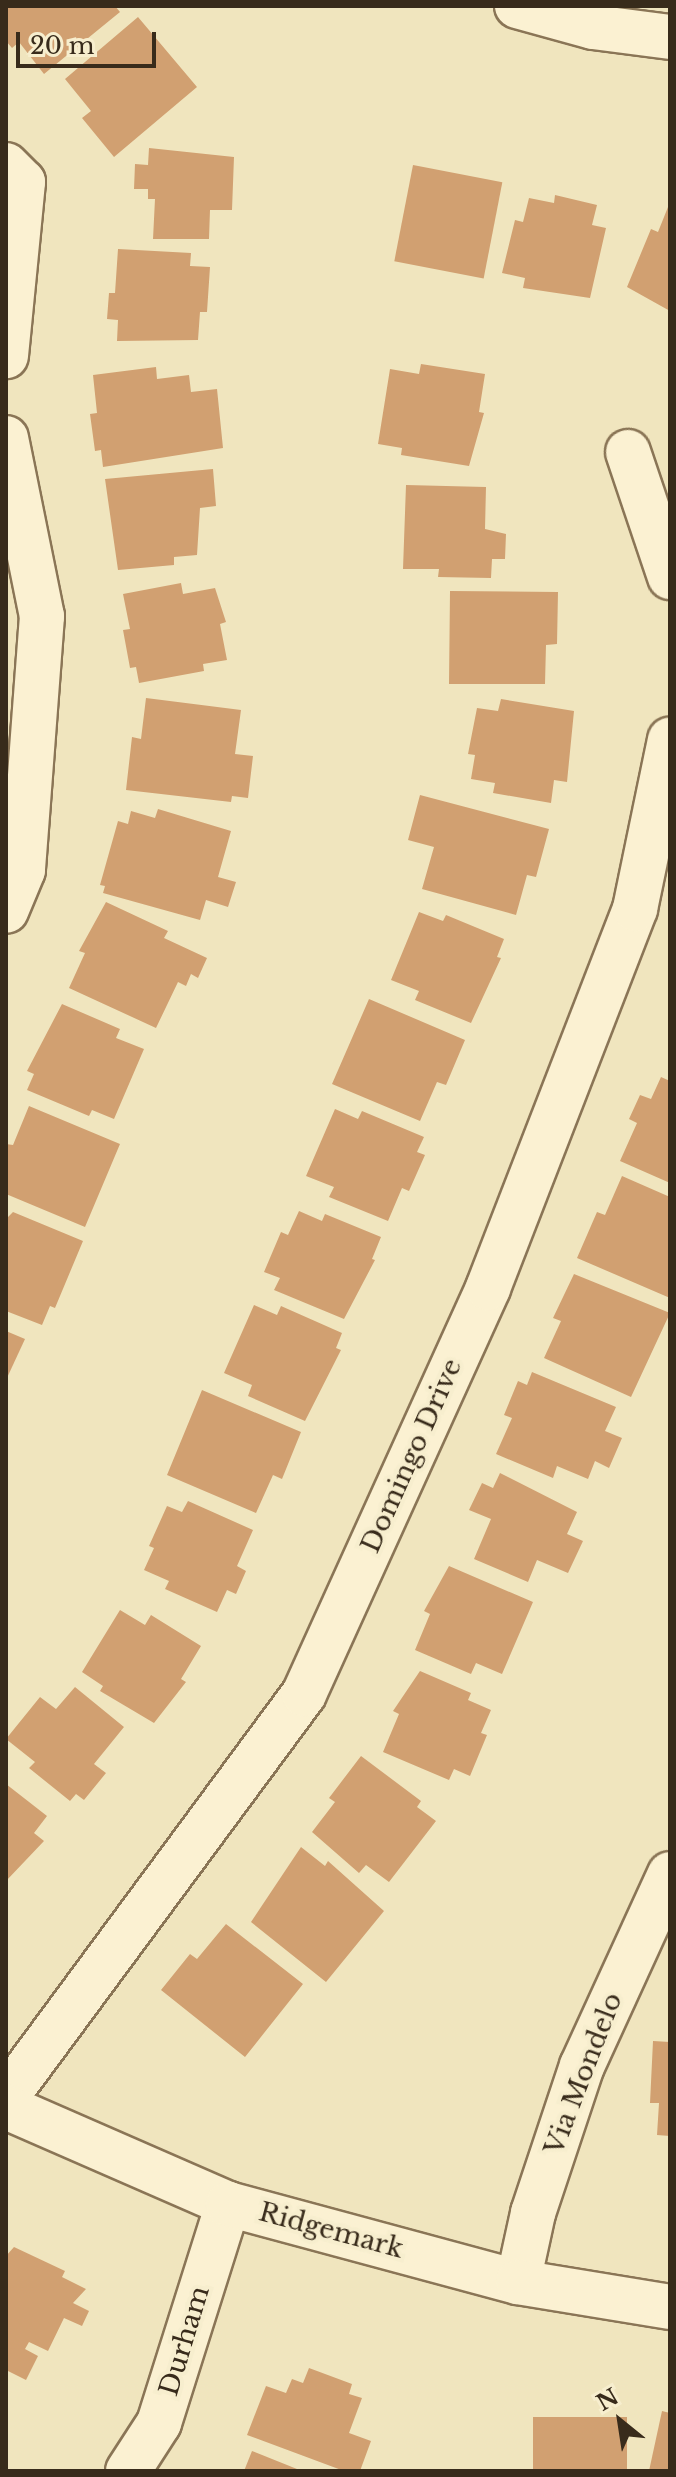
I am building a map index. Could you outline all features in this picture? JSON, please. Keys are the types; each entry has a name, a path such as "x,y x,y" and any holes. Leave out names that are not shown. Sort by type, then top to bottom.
{"street":[{"path":"517,6 593,27 670,37"},
{"path":"6,165 23,182 6,356"},
{"path":"6,438 42,616 23,870 6,911"},
{"path":"628,452 670,577"},
{"name":"Domingo Drive","path":"6,2097 304,1694 488,1288 635,909 670,740"},
{"name":"Via Mondelo","path":"518,2282 533,2213 582,2066 670,1874"},
{"name":"Ridgemark","path":"6,2107 228,2204 518,2282 670,2307"},
{"name":"Durham","path":"128,2471 159,2423 228,2204"}],"building":[{"path":"6,6 115,6 120,12 44,74 19,42 12,48 6,41"},
{"path":"138,17 197,87 114,157 82,118 91,111 65,79"},
{"path":"149,148 234,157 232,210 210,210 209,239 153,239 155,199 148,199 148,189 134,189 135,164 148,165"},
{"path":"413,165 502,182 484,279 394,261"},
{"path":"555,195 597,205 592,225 606,228 590,298 523,288 525,278 502,273 515,220 523,222 529,198 554,203"},
{"path":"668,207 670,311 627,287 651,229 658,232"},
{"path":"118,249 191,253 190,266 210,267 207,312 200,312 198,340 117,341 118,320 107,319 109,293 115,293"},
{"path":"421,364 485,374 479,412 484,413 469,466 401,455 402,448 378,444 390,369 419,374"},
{"path":"156,367 157,379 189,375 191,392 217,389 223,448 103,467 101,450 95,451 90,414 97,413 93,375"},
{"path":"213,469 216,506 200,508 197,555 174,557 174,565 118,570 105,479"},
{"path":"406,485 486,487 485,529 506,534 505,559 492,559 491,578 438,577 439,569 403,569"},
{"path":"181,583 183,594 215,588 226,622 220,624 227,660 203,664 204,671 139,683 136,667 130,668 123,630 130,629 123,594"},
{"path":"450,591 558,592 557,644 546,645 545,684 449,684"},
{"path":"146,698 241,710 235,754 253,756 248,798 232,796 231,802 126,790 132,737 141,739"},
{"path":"501,699 574,711 567,782 554,780 551,803 493,793 495,783 471,779 475,755 468,754 477,708 498,711"},
{"path":"420,795 549,829 536,877 527,875 516,915 422,889 434,847 408,840"},
{"path":"158,809 231,831 218,877 236,882 228,907 206,900 200,920 103,893 105,886 100,885 118,821 128,824 131,811 155,818"},
{"path":"106,902 168,931 164,938 207,958 198,978 191,974 186,986 178,982 156,1028 69,988 85,953 79,951"},
{"path":"419,912 443,921 446,915 504,939 497,957 501,958 471,1023 415,1000 419,991 391,980"},
{"path":"369,999 465,1040 446,1085 437,1082 420,1121 332,1084"},
{"path":"62,1004 120,1029 116,1038 144,1049 114,1119 92,1110 89,1116 27,1090 34,1074 27,1071"},
{"path":"661,1077 670,1081 670,1183 620,1161 637,1123 629,1119 640,1095 651,1099"},
{"path":"29,1106 120,1144 85,1227 6,1194 6,1144 13,1145"},
{"path":"335,1109 358,1119 362,1111 424,1137 417,1152 425,1155 409,1191 402,1188 388,1221 329,1197 334,1187 306,1176"},
{"path":"622,1176 670,1197 670,1298 577,1258 597,1212 605,1215"},
{"path":"299,1211 322,1221 325,1214 381,1237 372,1259 375,1260 344,1319 274,1290 280,1278 264,1272 281,1232 288,1235"},
{"path":"13,1212 83,1241 55,1308 50,1306 42,1325 6,1311 6,1219"},
{"path":"574,1274 670,1313 631,1397 544,1358 561,1321 553,1318"},
{"path":"254,1305 277,1315 281,1306 342,1333 336,1348 341,1350 305,1421 248,1396 252,1385 224,1373"},
{"path":"6,1331 25,1339 6,1380"},
{"path":"532,1372 616,1407 605,1431 622,1438 609,1468 595,1461 588,1479 557,1466 553,1478 496,1454 512,1418 504,1415 518,1381 527,1385"},
{"path":"202,1390 301,1432 282,1479 273,1475 256,1513 167,1475"},
{"path":"500,1473 577,1512 567,1534 583,1541 568,1573 537,1560 528,1582 474,1559 491,1519 469,1510 482,1483 493,1488"},
{"path":"188,1501 253,1530 237,1566 246,1571 236,1594 227,1590 217,1612 165,1589 169,1581 144,1570 154,1548 149,1546 167,1506 182,1512"},
{"path":"449,1566 533,1602 502,1674 476,1663 471,1674 415,1650 430,1614 424,1611"},
{"path":"120,1610 145,1625 151,1615 201,1646 181,1679 186,1682 154,1723 100,1691 103,1686 82,1672"},
{"path":"420,1671 471,1693 468,1700 491,1710 481,1733 487,1735 470,1776 454,1769 449,1780 383,1752 399,1714 393,1711"},
{"path":"75,1687 124,1727 94,1764 106,1773 84,1800 76,1794 70,1801 29,1768 35,1762 6,1739 40,1697 56,1709"},
{"path":"361,1756 421,1801 417,1807 436,1821 389,1882 366,1865 359,1873 312,1832 335,1802 329,1798"},
{"path":"6,1784 47,1816 34,1833 44,1841 6,1881"},
{"path":"301,1847 325,1866 328,1861 384,1911 326,1982 251,1922"},
{"path":"226,1924 303,1984 245,2057 161,1990 190,1954 197,1959"},
{"path":"653,2041 670,2042 670,2136 657,2135 659,2103 650,2103"},
{"path":"14,2247 65,2271 62,2277 86,2289 73,2303 89,2311 82,2326 64,2318 48,2351 29,2342 25,2349 38,2356 26,2380 6,2370 6,2256"},
{"path":"309,2368 352,2384 349,2394 362,2398 349,2433 371,2441 360,2471 344,2471 247,2435 266,2386 286,2393 292,2379 303,2383"},
{"path":"662,2411 670,2413 670,2471 649,2471"},
{"path":"533,2417 627,2417 627,2471 533,2471"},
{"path":"252,2451 302,2471 244,2471"}]}
